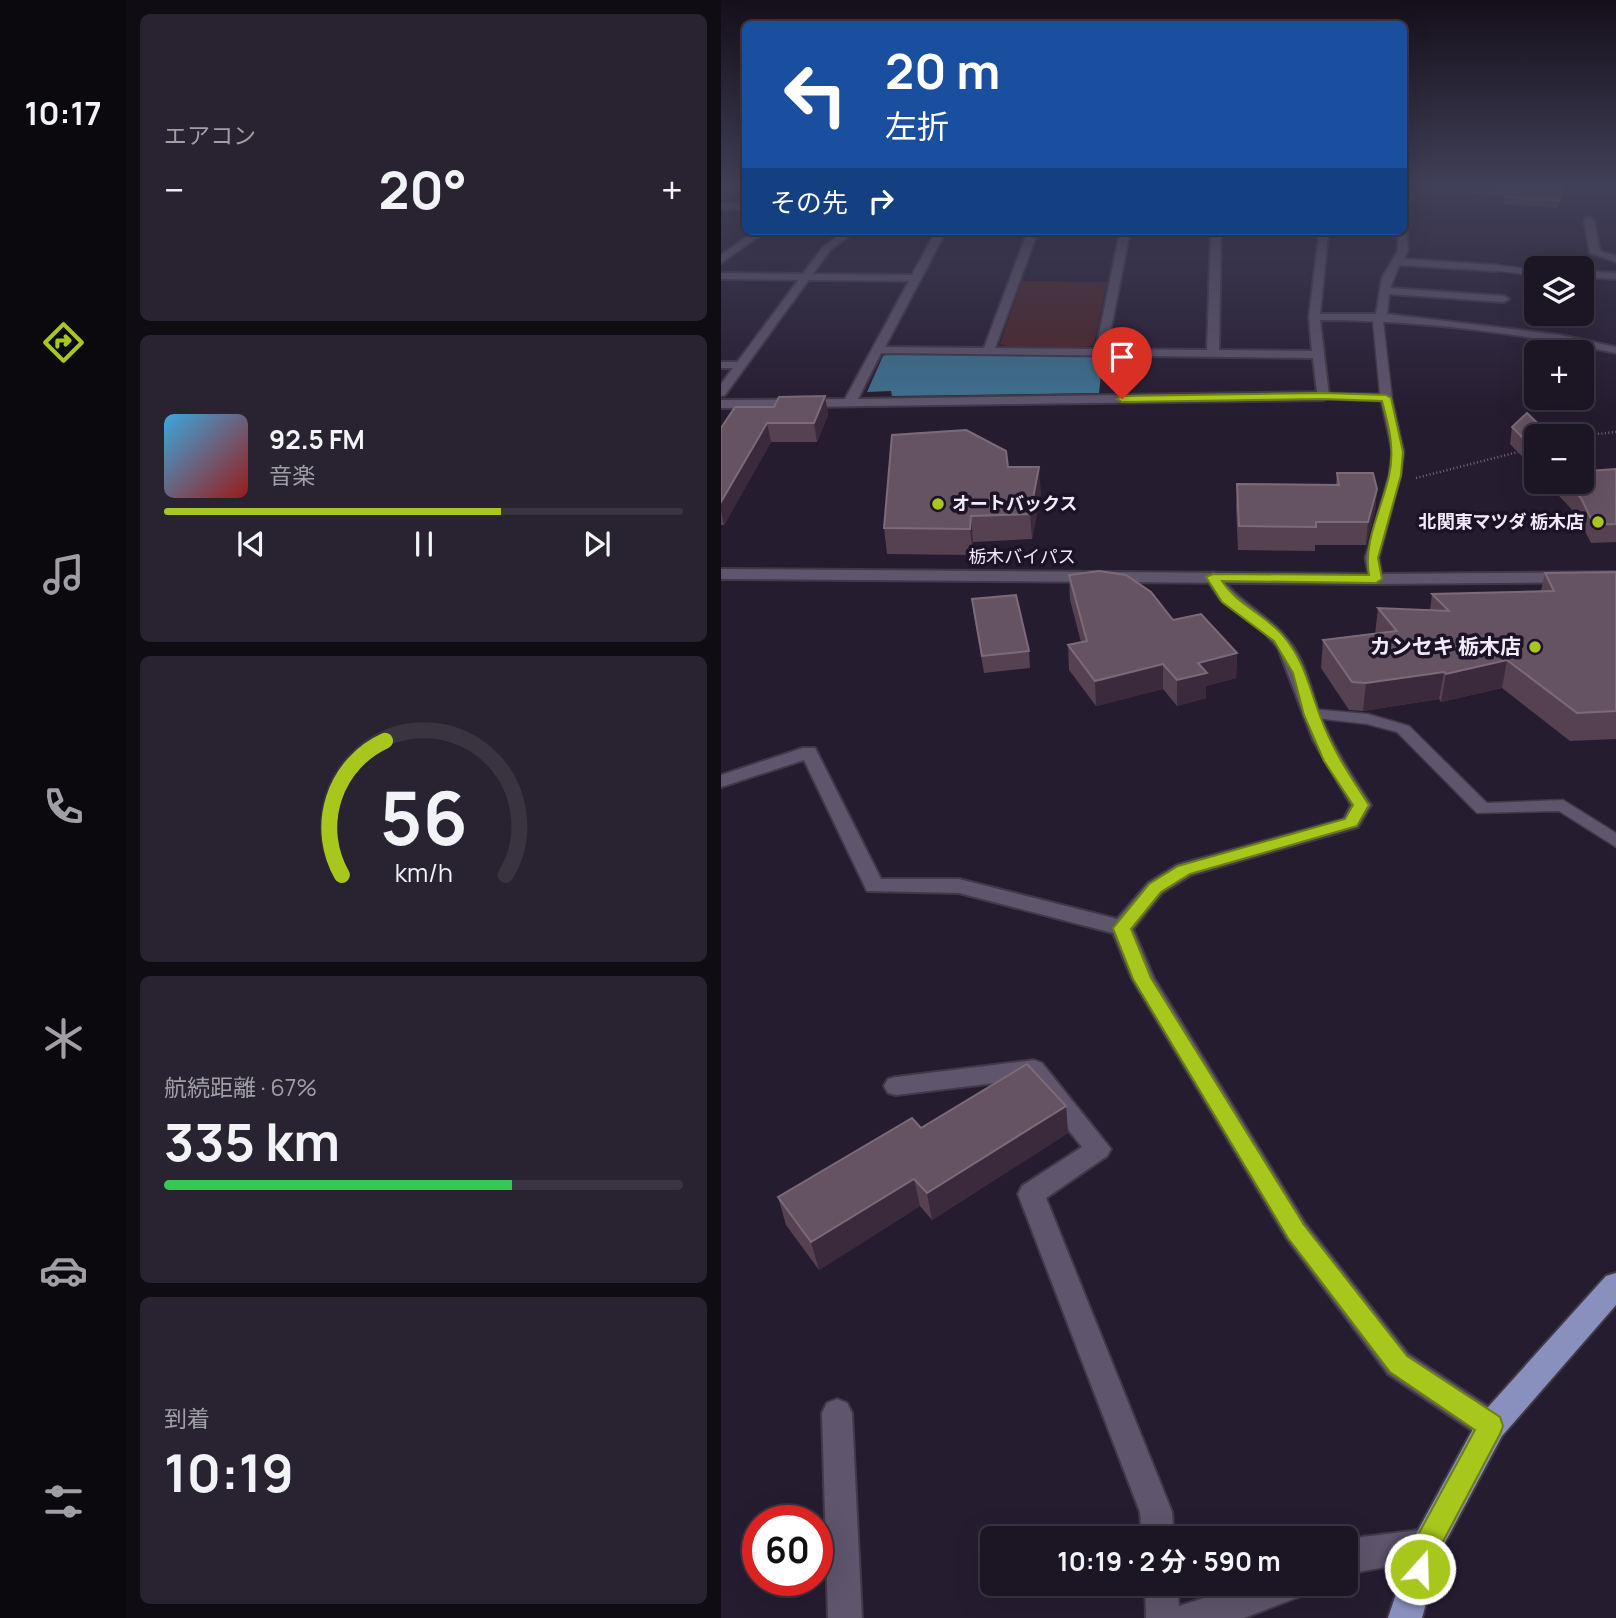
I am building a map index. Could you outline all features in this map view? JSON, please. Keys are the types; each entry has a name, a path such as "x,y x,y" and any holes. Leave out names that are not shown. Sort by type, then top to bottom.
{"main road":[{"path":"1405,1618 1427,1545 1491,1426 1616,1285"}],"street":[{"path":"721,392 818,260"},
{"path":"849,403 925,260"},
{"path":"989,351 1023,260"},
{"path":"1101,352 1119,260"},
{"path":"1213,353 1215,260"},
{"path":"721,404 1323,396 1314,317 1322,260"},
{"path":"1381,317 1388,275 1399,262 1496,268"},
{"path":"1594,275 1616,276"},
{"path":"721,276 914,278"},
{"path":"1385,291 1504,299"},
{"path":"1314,317 1381,317 1560,338 1616,350"},
{"path":"878,350 1319,355"},
{"path":"721,365 741,365"},
{"name":"栃木バイパス","path":"721,574 1376,579 1616,577"},
{"path":"1122,928 1155,888 1184,870 1351,823 1361,805 1331,761 1312,715 1300,673 1279,639 1227,599 1213,577"},
{"path":"721,781 809,752 874,886 959,886 1122,928"},
{"path":"1122,928 1143,979 1296,1231 1398,1364 1491,1426"},
{"path":"896,1086 1034,1069 1098,1149 1031,1194 1156,1512 1157,1526"},
{"path":"838,1413 845,1618"},
{"path":"1358,1555 1427,1545"},
{"path":"1162,1596 1163,1618"},
{"path":"1190,1618 1260,1596"}],"lane":[{"path":"1496,268 1524,271"},
{"path":"1376,579 1372,558 1394,481 1397,440 1386,398 1378,321 1381,317"},
{"path":"1323,396 1386,398"},
{"path":"1312,715 1368,719 1403,729 1483,809 1563,805 1616,841"}],"path":[{"path":"1594,434 1616,432"},
{"path":"1394,481 1439,475 1524,450"}],"shaded area":[{"path":"1022,281 1107,282 1094,345 1082,348 1010,347 1000,344"}],"water":[{"path":"895,353 1103,356 1099,393 892,396 891,391 867,392 883,356"}],"building":[{"path":"825,396 814,423 767,423 721,502 721,428 735,407 774,407 779,397"},
{"path":"1527,413 1538,424 1524,424 1524,439 1512,427"},
{"path":"966,430 1006,451 1008,467 1039,467 1030,514 971,516 970,529 884,528 892,435"},
{"path":"1616,469 1616,524 1594,525 1577,494 1594,494 1594,471"},
{"path":"1337,473 1373,473 1377,489 1368,522 1316,522 1316,527 1239,526 1237,484 1339,485"},
{"path":"1099,571 1126,575 1151,592 1173,620 1201,614 1237,653 1198,663 1207,673 1177,680 1163,664 1095,681 1068,645 1087,641 1069,575"},
{"path":"1616,572 1616,711 1577,713 1507,660 1446,674 1444,672 1366,683 1352,682 1323,640 1397,631 1378,608 1449,611 1432,594 1554,591 1545,573"},
{"path":"1016,595 1029,651 982,656 972,599"},
{"path":"1027,1064 1066,1106 927,1193 914,1179 811,1242 778,1197 912,1118 921,1128"}],"place":[{"name":"オートバックス","path":"938,504"},
{"name":"北関東マツダ 栃木店","path":"1598,522"},
{"name":"カンセキ 栃木店","path":"1535,647"}],"route":[{"path":"1122,399 1323,396 1386,398 1393,422 1398,452 1395,475 1372,558 1376,579 1213,577 1227,599 1279,639 1300,673 1312,715 1331,761 1361,805 1351,823 1184,870 1155,888 1122,928 1143,979 1296,1231 1398,1364 1491,1426 1427,1545 1420,1569"}]}
